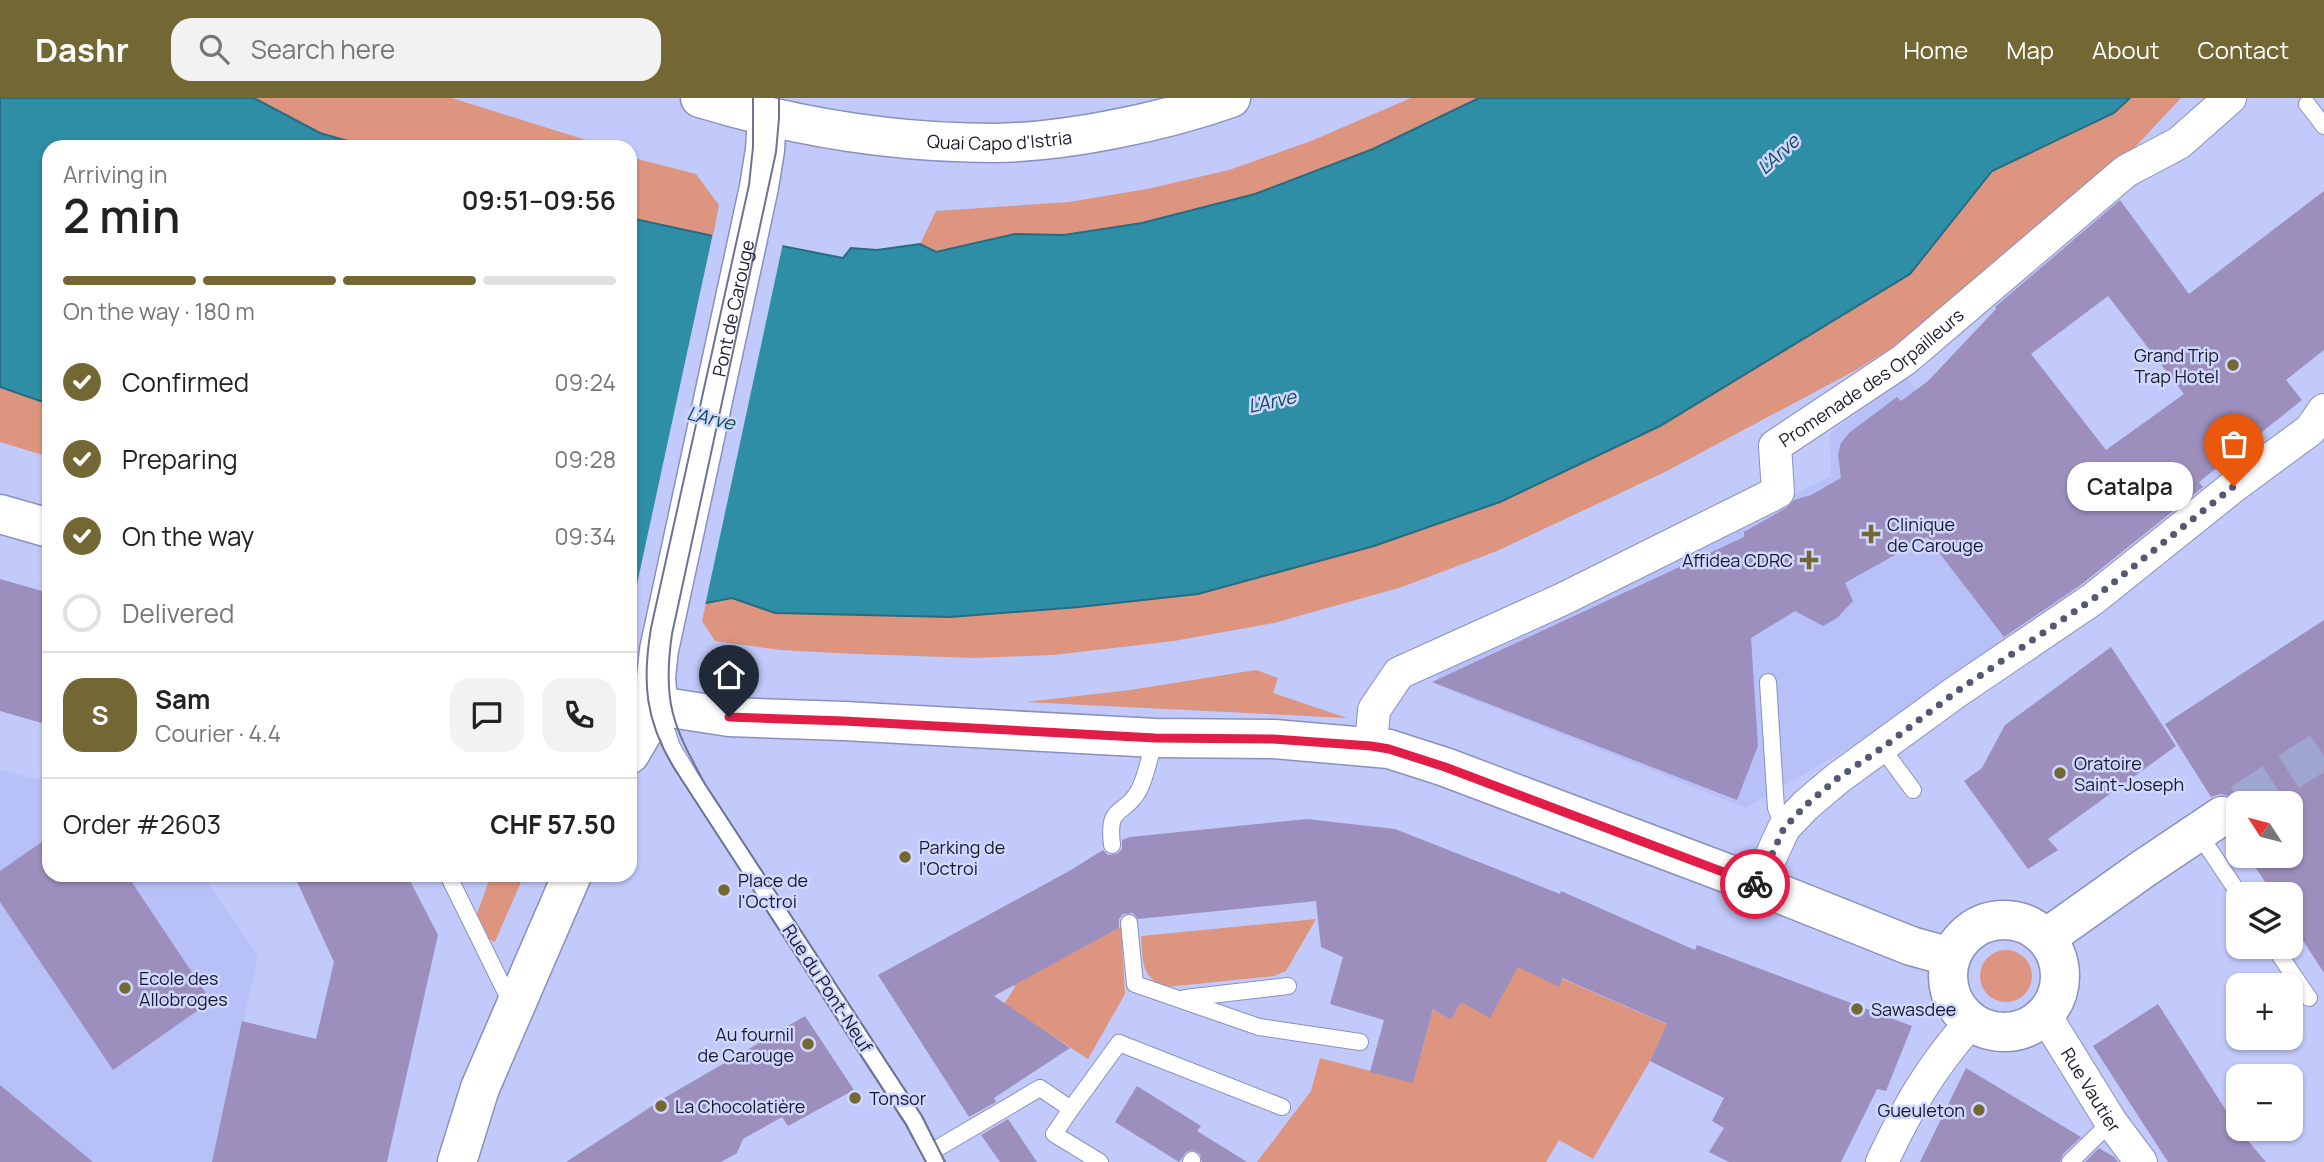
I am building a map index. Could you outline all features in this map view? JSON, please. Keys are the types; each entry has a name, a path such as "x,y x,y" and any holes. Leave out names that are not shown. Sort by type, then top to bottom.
{"street":[{"name":"Quai Capo d'Istria","path":"700,98 773,107 840,130 911,139 997,143 1062,137 1126,126 1200,109 1231,98"},
{"name":"Promenade des Orpailleurs","path":"1371,746 1374,710 1399,673 1563,599 1778,492 1775,446 1904,360 2126,170 2179,143 2230,98"},
{"name":"Pont de Carouge","path":"644,703 656,677 662,631 759,187 773,107"},
{"path":"1758,885 1784,828 1838,778 1956,692 2093,599 2234,486 2311,430 2324,410"},
{"path":"0,513 42,526"},
{"path":"637,728 644,703 729,717 1155,738 1273,739 1389,749 1445,767 1758,885 1911,946 1951,957"},
{"path":"2046,937 2209,824"},
{"path":"457,1162 480,1088 569,882"},
{"path":"2005,919 2027,924 2046,937 2059,961 2061,977 2056,998 2045,1015 2020,1030 1992,1032 1971,1022 1956,1006 1947,982 1951,957 1962,937 1982,924 2005,919"},
{"name":"Rue Vautier","path":"2045,1015 2111,1122 2141,1162"},
{"path":"1881,1162 1923,1082 1971,1022"}],"lane":[{"path":"2307,104 2324,125"},
{"path":"1768,682 1776,808 1784,828"},
{"name":"Rue du Pont-Neuf","path":"644,703 914,1120 933,1157"},
{"path":"1112,845 1110,828 1115,813 1139,790 1155,738"},
{"path":"1882,748 1913,790"},
{"path":"2209,824 2234,882"},
{"path":"451,882 514,1008"},
{"path":"1129,923 1135,984 1259,1027 1360,1042"},
{"path":"2282,959 2309,998"},
{"path":"1179,999 1288,986"},
{"path":"1100,1162 1054,1134 1119,1043 1282,1107"},
{"path":"933,1157 1040,1088 1071,1109"},
{"path":"2070,1162 2111,1122"}],"shaded area":[{"path":"254,98 452,98 586,140 344,140 320,133"},
{"path":"1411,98 1479,98 1373,149 1255,194 1142,223 1064,235 1015,234 936,252 920,244 936,211 1069,202 1147,189 1229,170 1311,141"},
{"path":"2130,98 2181,98 2107,177 1912,335 1856,370 1663,473 1497,551 1402,587 1274,623 1174,641 1053,655 975,658 780,650 715,641 702,621 706,603 732,598 775,613 950,617 1198,594 1374,546 1500,502 1660,426 1910,274 1992,171 2114,113"},
{"path":"637,159 696,174 719,205 713,236 637,220"},
{"name":"Clinique de Carouge","path":"1906,377 2077,593 1904,716 1746,808 1436,685 1438,669 1831,476 1830,433"},
{"path":"0,387 42,402 42,455 0,442"},
{"path":"1256,670 1278,678 1273,693 1347,718 1025,702 1130,690"},
{"name":"Ecole des Allobroges","path":"0,769 42,781 42,882 208,882 258,956 212,1162 93,1162 0,1085"},
{"path":"521,882 495,942 490,940 477,914 488,883"},
{"path":"1316,919 1286,971 1274,976 1166,987 1151,978 1144,967 1141,936"},
{"path":"1121,927 1125,994 1088,1059 1004,1004 1015,987 1014,984"},
{"path":"1458,933 1666,1024 1722,1029 1662,1036 1593,1159 1559,1140 1546,1162 1257,1162 1311,1091 1320,1058 1413,1082 1433,1009 1451,1020 1470,986"},
{"path":"2006,950 2025,957 2032,976 2025,995 2006,1002 1987,995 1980,976 1987,957"}],"water":[{"path":"0,98 254,98 320,133 344,140 42,140 42,402 0,387"},
{"name":"L'Arve","path":"1479,98 2130,98 2114,113 1992,171 1910,274 1660,426 1500,502 1374,546 1198,594 950,617 775,613 732,598 706,603 637,594 637,220 713,236 843,258 851,248 877,250 920,244 936,252 1015,234 1064,235 1142,223 1255,194 1373,149"}],"pier":[{"path":"713,233 783,243 705,606 637,598 637,584"}],"building":[{"path":"2324,191 2324,350 2286,380 2302,400 2199,482 2203,487 2082,584 2004,637 1927,537 1845,583 1853,601 1837,618 1823,626 1795,611 1751,638 1758,746 1737,800 1432,682 1744,537 1744,532 1786,508 1794,500 1811,495 1841,478 1838,454 1841,443 1849,433 1897,397 1901,401 1928,381 1995,307 2120,200 2189,294","holes":["2108,296 2184,394 2106,450 2031,354"]},
{"path":"0,579 42,591 42,723 0,711"},
{"path":"2324,620 2324,973 2303,941 2303,882 2265,882 2256,868 2303,868 2303,791 2226,791 2226,795 2211,797 2165,724"},
{"path":"2111,647 2176,746 2048,839 2058,850 2028,869 1964,781 1982,768 2005,725"},
{"path":"1307,819 1395,829 1560,894 1561,891 1695,950 1697,945 1912,1026 1886,1091 1877,1089 1841,1162 1729,1162 1709,1152 1724,1128 1712,1121 1724,1098 1650,1061 1667,1024 1562,978 1559,987 1518,967 1490,1018 1461,1002 1451,1020 1433,1009 1413,1083 1370,1072 1384,1020 1330,1004 1343,957 1321,947 1316,901 1138,919 1133,913 1123,914 1119,919 1119,928 994,996 1070,1048 994,1098 996,1102 969,1117 878,975 1103,850 1108,855 1117,854 1122,849 1122,840 1130,837"},
{"path":"42,842 42,882 132,882 211,1001 113,1070 0,902 0,871"},
{"path":"297,882 411,882 438,935 387,1162 212,1162 242,1021 316,1039 334,962"},
{"path":"2158,1004 2226,1110 2226,1141 2248,1141 2266,1162 2168,1162 2093,1046"},
{"path":"805,1016 854,1090 788,1126 782,1117 743,1139 737,1153 721,1162 566,1162 666,1097"},
{"path":"1966,1068 2081,1137 2063,1154 2060,1162 1920,1162"},
{"path":"0,1085 93,1162 0,1162"},
{"path":"1137,1086 1201,1126 1197,1131 1247,1162 1202,1162 1200,1154 1192,1150 1186,1152 1179,1162 1115,1122"},
{"path":"1008,1119 1037,1162 1000,1162 981,1135"},
{"path":"2099,1148 2114,1157 2118,1162 2085,1162"}],"tunnel":[{"path":"2259,791 2324,749"}],"tram line":[{"path":"753,98 753,147 749,185 651,628 647,666 648,700 657,733 674,768 906,1125 926,1162"},
{"path":"779,98 776,152 672,634 668,678 670,696 678,729 705,784 922,1116 945,1162"}],"way so far":[{"path":"1755,884 1758,885 1784,828 1838,778 1956,692 2093,599 2234,486"}],"place":[{"name":"Grand Trip Trap Hotel","path":"2233,365"},
{"name":"Catalpa","path":"2234,486"},
{"name":"Clinique de Carouge","path":"1871,534"},
{"name":"Affidea CDRC","path":"1809,560"},
{"name":"Oratoire Saint-Joseph","path":"2060,773"},
{"name":"Parking de l'Octroi","path":"905,857"},
{"name":"Place de l'Octroi","path":"724,890"},
{"name":"Ecole des Allobroges","path":"125,988"},
{"name":"Sawasdee","path":"1857,1009"},
{"name":"Au fournil de Carouge","path":"808,1044"},
{"name":"Tonsor","path":"855,1098"},
{"name":"La Chocolatière","path":"661,1106"},
{"name":"Gueuleton","path":"1979,1110"}],"route":[{"path":"729,717 1155,738 1273,739 1371,746 1445,767 1755,884"}]}
